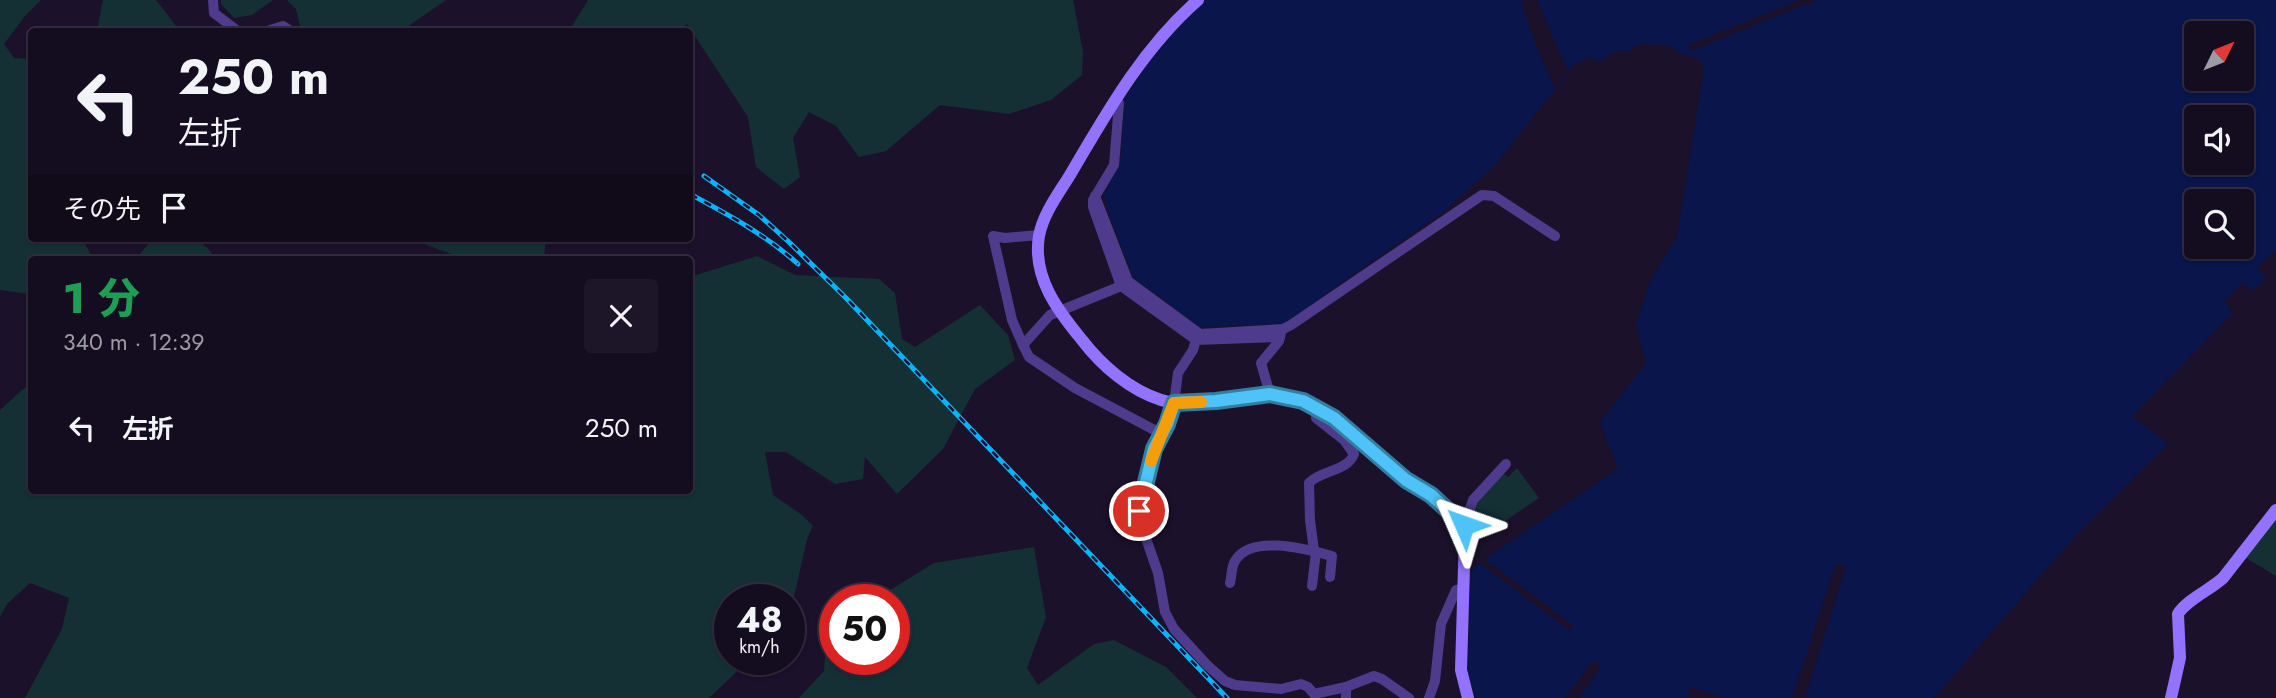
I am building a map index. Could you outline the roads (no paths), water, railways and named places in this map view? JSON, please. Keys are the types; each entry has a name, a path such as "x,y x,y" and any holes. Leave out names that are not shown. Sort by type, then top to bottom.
{"main road":[{"path":"1198,0 1172,23 1151,49 1116,99 1049,212 1039,235 1039,255 1044,281 1059,312 1090,350 1112,372 1138,390 1174,403 1270,394 1303,401 1334,418 1406,480 1431,495 1464,525 1461,670 1468,698"},
{"path":"2171,698 2180,658 2178,614 2185,605 2213,588 2223,578 2276,510"}],"street":[{"path":"213,0 214,13 234,28"},
{"path":"1116,99 1119,103 1114,165 1095,196 1093,207 1121,286 1196,340 1281,333"},
{"path":"1270,394 1261,363 1281,333 1482,195 1494,197 1555,236"},
{"path":"1095,196 1128,281 1200,334 1281,333"},
{"path":"1039,235 993,236 1012,320 1029,356 1075,388 1160,433"},
{"path":"1023,345 1050,315 1121,286"},
{"path":"1196,340 1178,373 1174,403 1167,424 1160,433 1139,511 1158,573 1165,612 1174,629 1225,681 1235,685 1282,689 1301,684 1308,687 1311,696 1346,692 1374,676 1409,698"},
{"path":"1312,586 1315,552 1310,520 1309,483 1314,478 1348,463 1354,454 1344,440 1317,418 1317,408"},
{"path":"1464,525 1474,500 1506,464"},
{"path":"1230,583 1235,561 1252,549 1285,545 1333,557 1330,577"},
{"path":"1430,698 1441,624 1456,590 1464,588"}],"railway":[{"path":"704,176 759,215 846,298 1227,698"},
{"path":"693,196 760,234 798,264"}]}
